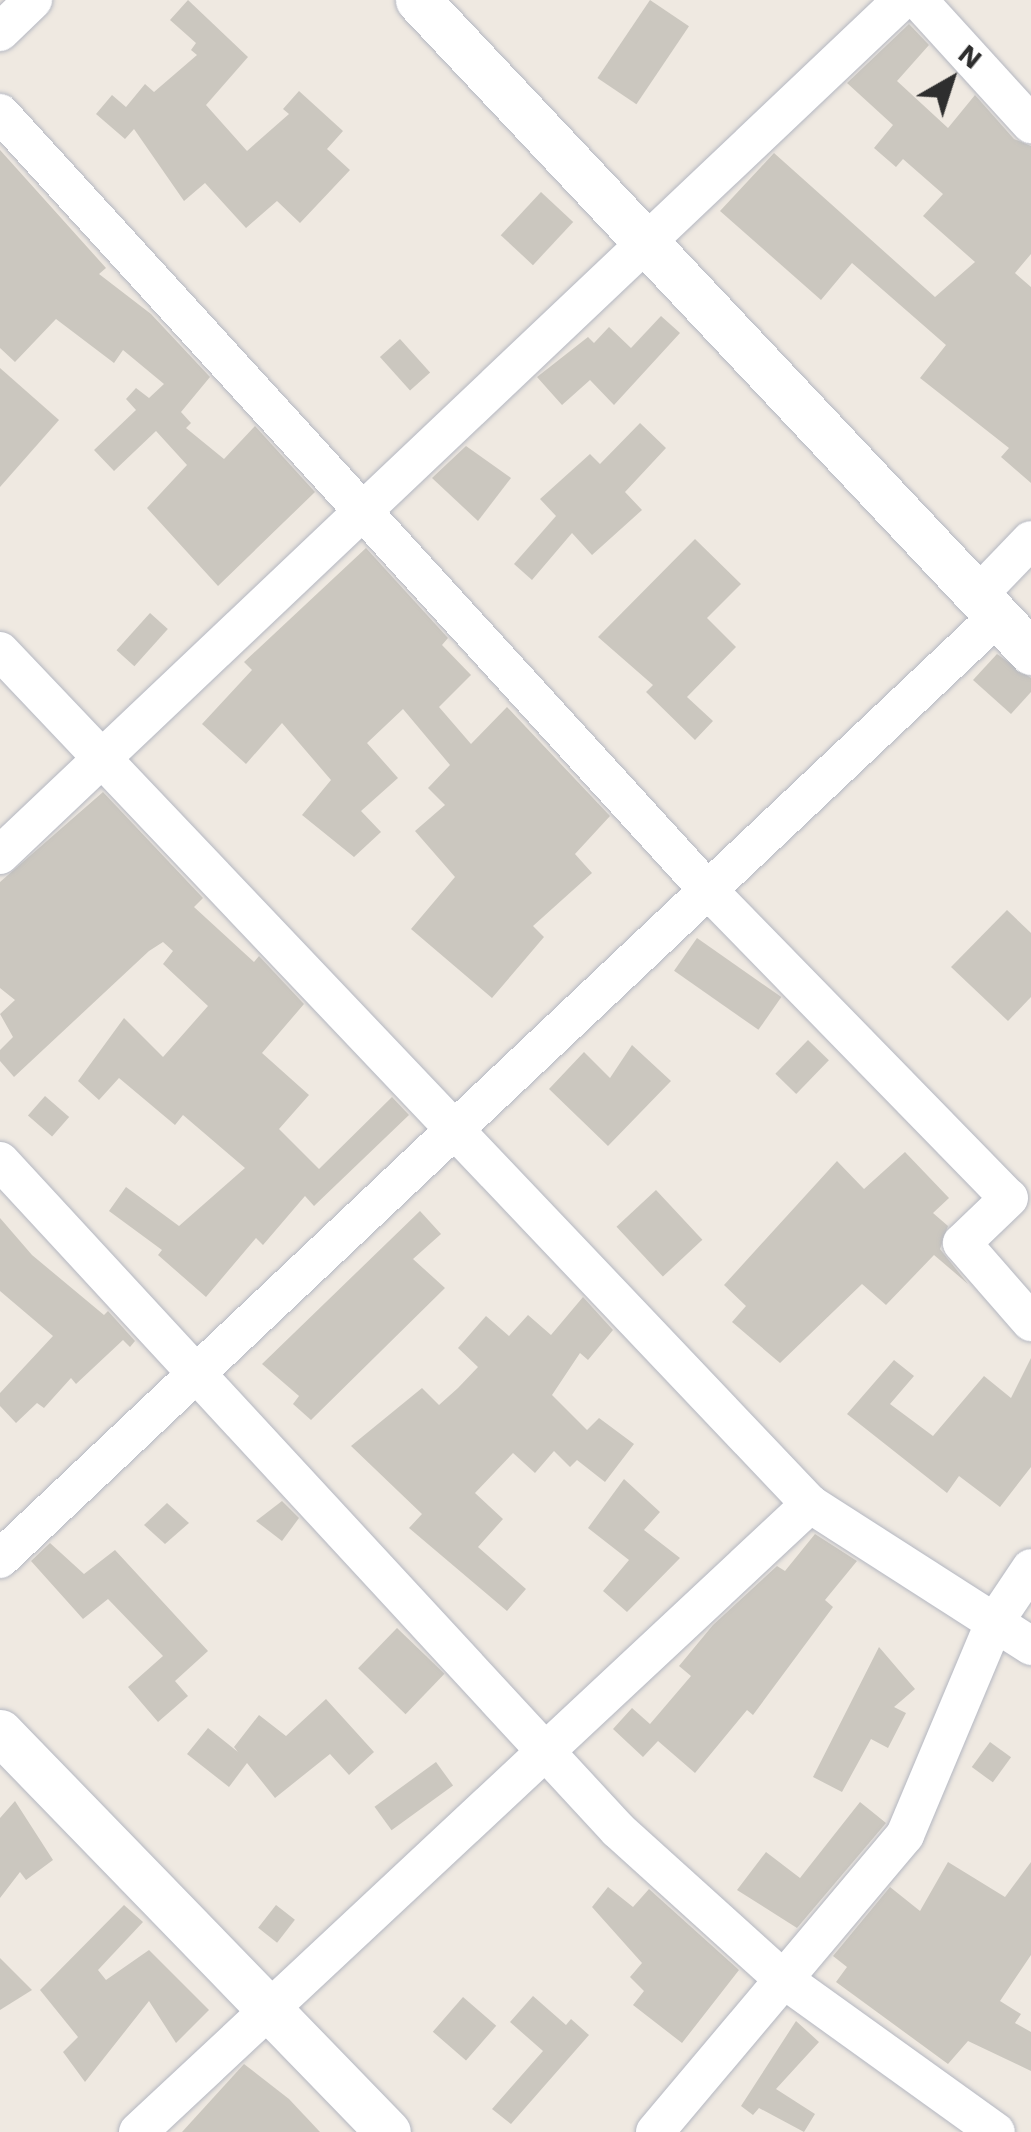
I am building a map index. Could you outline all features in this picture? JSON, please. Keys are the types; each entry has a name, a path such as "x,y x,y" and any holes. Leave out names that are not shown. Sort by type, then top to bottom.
{"street":[{"path":"0,32 33,0"},
{"path":"418,0 1031,652"},
{"path":"0,855 649,245 902,0"},
{"path":"918,0 1031,124"},
{"path":"0,113 706,888 1009,1198 962,1243 1031,1322"},
{"path":"0,1559 458,1132 706,888 988,606 1031,540"},
{"path":"0,651 810,1504 1031,1646"},
{"path":"0,1161 618,1830 783,1979 996,2132"},
{"path":"138,2132 810,1504"},
{"path":"655,2132 906,1835 994,1623 1031,1568"},
{"path":"0,1732 274,2009 388,2132"}],"building":[{"path":"188,0 248,57 206,105 247,151 289,114 283,109 299,91 343,131 327,149 350,170 300,223 277,201 246,228 205,183 184,201 134,129 125,139 96,114 112,95 126,107 145,84 154,92 197,55 191,50 196,43 170,20"},
{"path":"650,0 689,26 636,104 597,78"},
{"path":"909,24 929,45 897,81 948,128 975,95 1014,139 1031,146 1031,254 1015,273 1031,287 1031,483 1001,457 1009,448 920,378 946,345 852,263 821,300 720,211 774,153 935,297 975,262 923,216 943,194 903,159 896,167 874,148 893,125 847,83"},
{"path":"0,150 106,268 99,274 151,314 210,377 181,412 191,423 186,428 224,459 255,426 315,492 218,586 147,508 187,465 156,431 114,471 94,450 136,410 126,399 136,388 149,398 164,384 123,350 114,363 56,319 15,362 0,348"},
{"path":"541,192 573,222 533,265 501,235"},
{"path":"661,316 680,333 614,405 590,380 562,405 537,377 588,337 594,343 609,327 631,348"},
{"path":"400,339 430,372 410,391 380,357"},
{"path":"0,368 59,420 0,487"},
{"path":"640,423 666,448 625,492 642,510 592,555 572,533 532,580 514,564 556,516 540,499 590,454 600,464"},
{"path":"466,446 511,478 478,521 432,478"},
{"path":"695,539 741,584 707,618 736,647 687,697 713,721 695,740 646,692 653,685 598,637"},
{"path":"366,548 448,638 442,645 471,675 439,707 471,744 507,707 610,816 575,854 592,873 533,926 544,937 492,998 411,929 455,877 415,831 445,805 428,788 450,765 403,709 367,743 398,778 361,811 381,832 354,857 302,815 331,780 282,723 246,764 202,724 252,670 244,662"},
{"path":"150,613 168,629 134,666 117,650"},
{"path":"997,654 1031,678 1031,692 1011,714 973,680"},
{"path":"103,792 203,898 194,907 254,962 259,956 304,1004 262,1053 309,1095 279,1129 319,1169 392,1097 409,1115 314,1206 305,1196 263,1245 256,1238 206,1297 158,1255 162,1250 109,1211 126,1187 179,1226 245,1168 183,1115 175,1125 119,1078 99,1100 78,1081 124,1018 163,1057 208,1006 163,964 173,951 163,942 149,951 14,1077 0,1061 0,1050 13,1037 0,1014 15,1000 0,988 0,882"},
{"path":"1007,910 1031,933 1031,997 1008,1021 951,967"},
{"path":"697,938 781,997 758,1030 674,971"},
{"path":"808,1040 829,1060 796,1094 775,1074"},
{"path":"632,1045 671,1081 608,1146 549,1089 584,1052 610,1078"},
{"path":"45,1096 69,1117 52,1137 28,1116"},
{"path":"905,1152 949,1198 933,1213 948,1226 940,1249 968,1284 934,1255 886,1305 862,1284 780,1363 732,1322 746,1306 724,1285 837,1161 864,1189"},
{"path":"656,1190 702,1240 663,1277 617,1227"},
{"path":"420,1211 441,1234 413,1259 445,1288 311,1420 293,1404 299,1396 262,1364"},
{"path":"0,1218 32,1255 104,1315 108,1311 135,1341 130,1347 123,1340 76,1384 71,1378 44,1408 37,1403 16,1423 0,1406 0,1393 53,1336 0,1291"},
{"path":"583,1297 613,1330 588,1360 580,1353 552,1395 587,1430 599,1418 634,1444 605,1482 577,1460 570,1467 554,1451 535,1473 513,1453 475,1493 503,1519 478,1547 526,1589 507,1611 409,1528 422,1514 351,1446 422,1388 439,1405 458,1388 478,1367 458,1348 486,1316 509,1336 528,1315 551,1335"},
{"path":"1031,1358 1031,1467 1000,1507 959,1476 947,1493 847,1414 894,1360 914,1376 890,1404 933,1436 984,1376 1011,1398"},
{"path":"624,1479 660,1512 644,1530 680,1558 627,1612 603,1591 629,1560 588,1528"},
{"path":"282,1501 299,1518 282,1541 256,1521"},
{"path":"167,1503 189,1523 165,1544 144,1525"},
{"path":"815,1534 857,1561 825,1600 833,1607 753,1715 747,1710 695,1773 658,1741 643,1757 613,1729 632,1708 650,1724 691,1676 679,1666 713,1625 777,1566 785,1571"},
{"path":"50,1543 84,1574 115,1550 208,1651 175,1681 188,1696 158,1722 128,1687 163,1656 108,1599 83,1619 31,1561"},
{"path":"397,1628 444,1674 406,1714 358,1668"},
{"path":"879,1647 915,1689 894,1707 906,1713 888,1748 871,1739 842,1792 813,1777"},
{"path":"326,1699 374,1752 349,1775 330,1754 275,1798 247,1763 229,1787 187,1754 208,1728 238,1752 234,1747 259,1715 286,1736"},
{"path":"990,1742 1011,1757 993,1782 972,1767"},
{"path":"436,1762 453,1785 392,1830 375,1807"},
{"path":"15,1801 53,1860 26,1880 20,1872 0,1898 0,1818"},
{"path":"860,1802 886,1823 797,1928 737,1890 766,1852 800,1878"},
{"path":"948,1862 1005,1897 1031,1862 1031,1955 1000,2001 1021,2014 1015,2023 1031,2032 1031,2071 968,2041 948,2064 836,1982 847,1967 833,1956 890,1887 920,1911"},
{"path":"608,1887 633,1907 649,1889 739,1970 682,2043 633,2005 644,1991 630,1977 642,1963 592,1907"},
{"path":"124,1905 143,1922 98,1970 106,1980 149,1950 209,2010 176,2043 149,2001 85,2082 63,2052 78,2037 40,1990"},
{"path":"276,1905 295,1920 277,1943 258,1928"},
{"path":"0,1958 32,1990 0,2010"},
{"path":"533,1996 566,2025 571,2019 589,2035 511,2124 492,2109 543,2051 510,2022"},
{"path":"463,1997 496,2026 466,2061 433,2032"},
{"path":"796,2021 819,2042 776,2089 815,2114 804,2132 759,2108 753,2115 741,2106"},
{"path":"244,2064 289,2099 320,2132 182,2132"}]}
